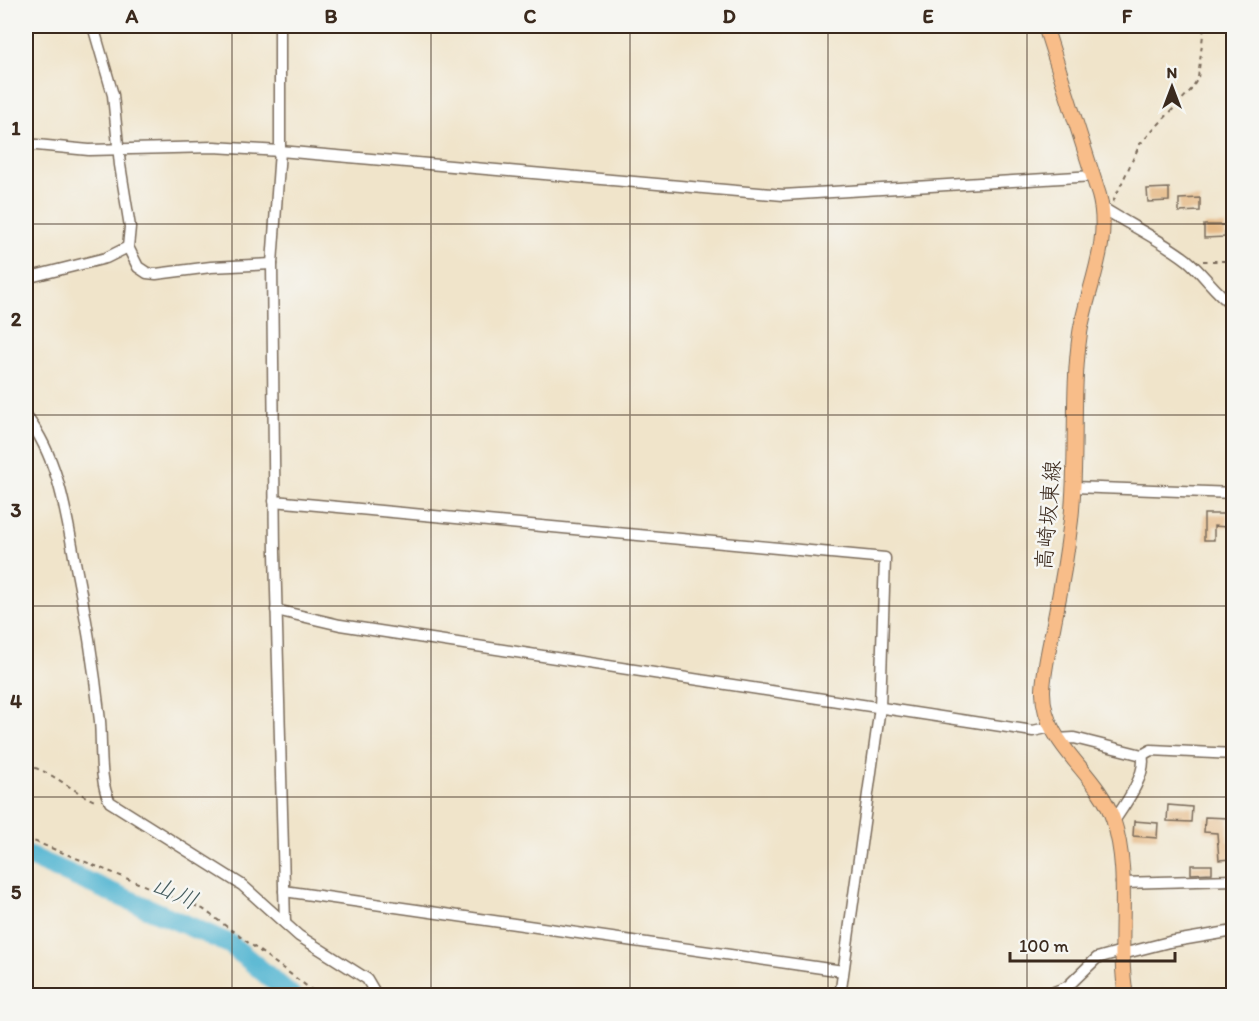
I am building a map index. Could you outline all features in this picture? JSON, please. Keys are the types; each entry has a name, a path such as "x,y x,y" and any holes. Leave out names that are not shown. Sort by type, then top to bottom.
{"main road":[{"name":"高崎坂東線","path":"1045,26 1103,208 1101,242 1079,343 1073,487 1063,579 1044,678 1044,702 1054,733 1100,790 1114,821 1120,853 1122,952 1126,996"}],"street":[{"path":"93,26 113,95 118,150 130,227 128,247 138,267 147,273 272,264"},
{"path":"280,26 280,151 272,264 276,610 285,923"},
{"path":"26,144 70,150 214,147 280,151 783,195 1093,176"},
{"path":"1103,208 1170,247 1189,262 1214,290 1233,306"},
{"path":"26,278 106,258 128,247"},
{"path":"26,416 47,449 69,528 89,630 104,753 105,792 110,802 242,885 299,936 367,979 377,996"},
{"path":"1073,487 1233,493"},
{"path":"274,501 885,558 880,707 840,996"},
{"path":"276,610 340,625 1054,733 1142,755 1151,750 1233,754"},
{"path":"1114,821 1131,797 1143,765 1142,755"},
{"path":"1121,883 1233,879"},
{"path":"284,891 843,970"},
{"path":"1044,996 1067,987 1097,958 1168,942 1233,931"}],"path":[{"path":"1103,208 1115,198 1140,144 1191,90 1198,78 1204,26"},
{"path":"1189,262 1233,261"},
{"path":"26,766 39,770 81,796 99,803 110,802"},
{"path":"26,838 203,909 320,996"},
{"path":"328,996 345,996"}],"building":[{"path":"1169,188 1169,201 1148,202 1147,189"},
{"path":"1200,198 1200,211 1179,212 1179,199"},
{"path":"1204,225 1225,225 1225,237 1204,238"},
{"path":"1204,514 1227,514 1227,527 1214,526 1214,540 1204,540"},
{"path":"1168,805 1192,807 1191,822 1167,821"},
{"path":"1205,817 1229,818 1227,842 1230,842 1231,859 1219,860 1217,833 1204,832"},
{"path":"1134,821 1158,823 1157,838 1133,836"},
{"path":"1191,865 1212,865 1212,873 1191,874"}],"waterway":[{"name":"山川","path":"26,855 230,944 292,996"}]}
